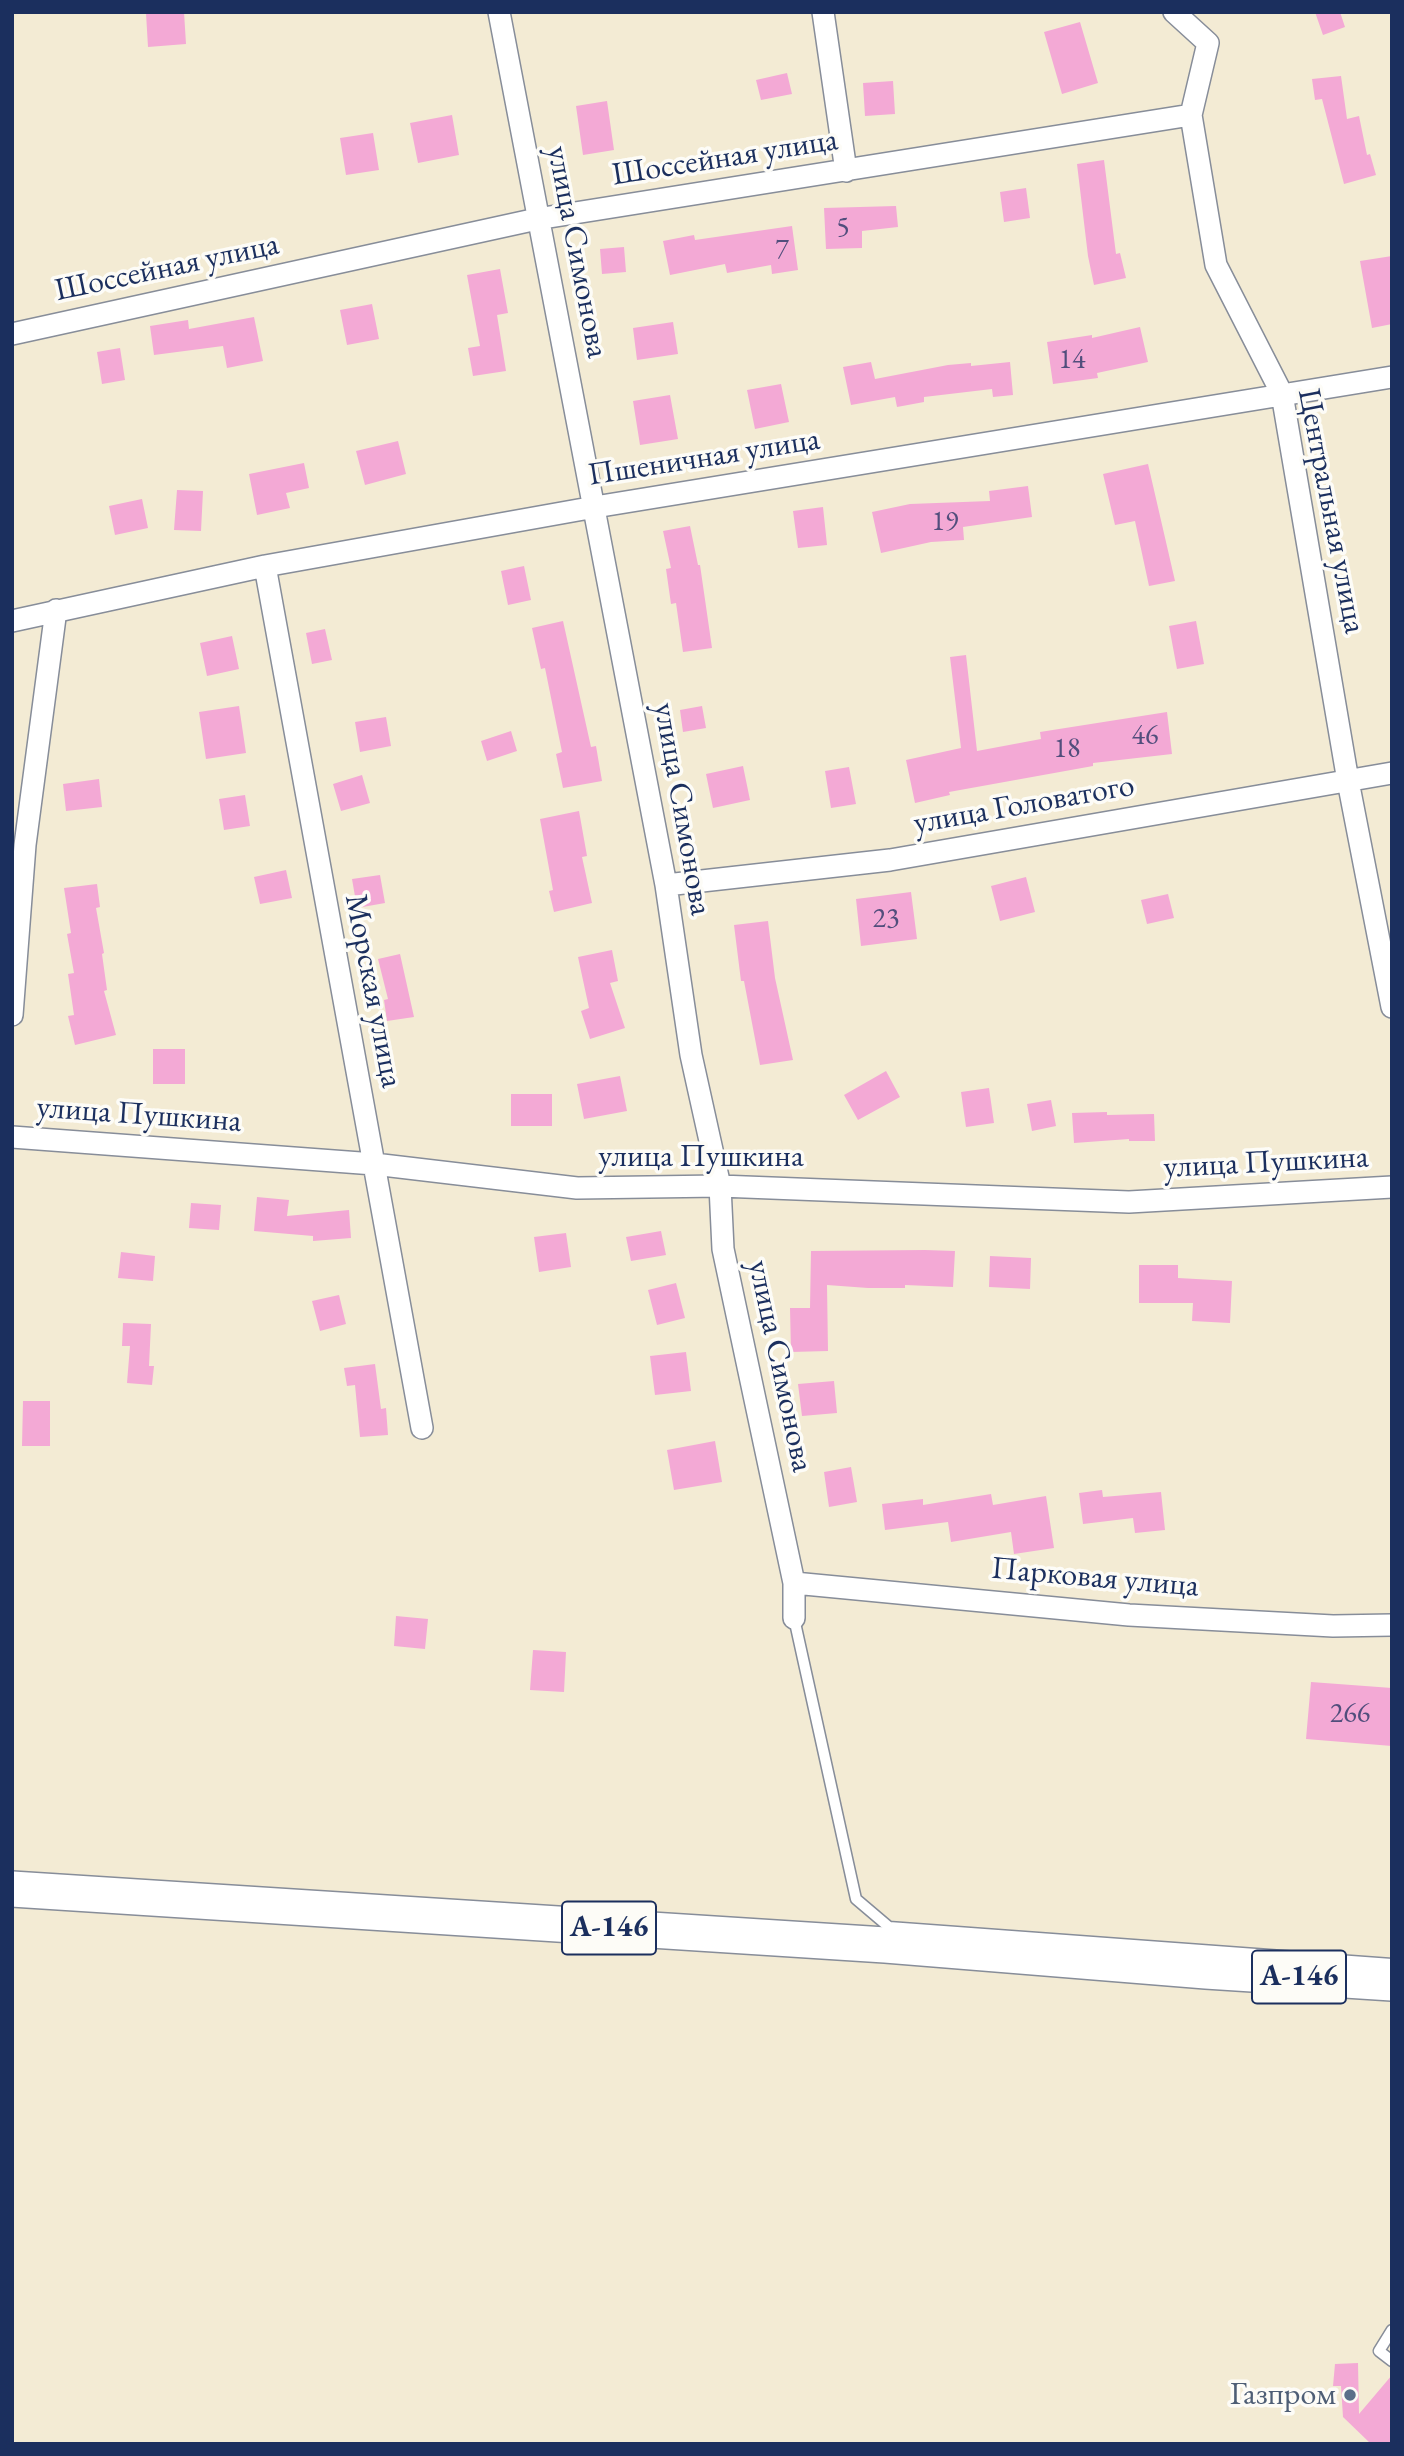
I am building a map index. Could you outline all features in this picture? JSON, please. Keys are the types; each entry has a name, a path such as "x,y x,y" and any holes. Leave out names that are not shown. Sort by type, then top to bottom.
{"highway":[{"name":"А-146","path":"12,1889 887,1936 1206,1971 1392,1983"}],"street":[{"name":"улица Симонова","path":"499,12 666,885 691,1055 720,1186 723,1249 794,1583 794,1618"},
{"path":"823,12 846,171"},
{"name":"Центральная улица","path":"1174,12 1208,43 1191,115 1216,265 1282,394 1348,781 1392,1007"},
{"name":"Шоссейная улица","path":"18,333 537,219 1191,115"},
{"name":"Пшеничная улица","path":"21,618 265,566 595,507 1392,377"},
{"name":"Морская улица","path":"265,566 422,1428"},
{"path":"12,1015 25,845 56,610"},
{"name":"улица Головатого","path":"666,885 890,860 1392,774"},
{"name":"улица Пушкина","path":"12,1137 374,1164 577,1188 720,1186 1129,1202 1392,1187"},
{"name":"Парковая улица","path":"794,1583 1129,1615 1333,1626 1392,1625"}],"lane":[{"path":"794,1618 856,1899 887,1936 1392,1964"},
{"path":"1392,2330 1379,2351 1392,2361"}],"building":[{"path":"184,12 186,44 148,47 146,13"},
{"path":"1315,12 1340,12 1345,27 1323,35"},
{"path":"1080,22 1098,83 1062,94 1044,32"},
{"path":"787,73 792,94 761,100 756,80"},
{"path":"1341,76 1347,119 1359,116 1367,155 1370,154 1376,175 1344,184 1322,99 1315,100 1312,79"},
{"path":"893,81 895,114 865,116 863,83"},
{"path":"607,101 614,150 583,155 576,106"},
{"path":"452,115 459,155 418,163 410,123"},
{"path":"373,133 379,170 346,175 340,138"},
{"path":"1104,160 1116,254 1120,253 1126,278 1094,285 1077,164"},
{"path":"1026,188 1030,218 1004,222 1000,192"},
{"path":"896,206 898,227 862,231 862,248 826,249 824,208"},
{"path":"792,226 798,270 772,274 771,265 727,273 725,264 670,275 663,241 694,235 695,240"},
{"path":"624,247 626,272 602,274 600,249"},
{"path":"1392,256 1392,324 1372,328 1360,261"},
{"path":"500,269 508,313 497,315 506,371 473,376 468,348 480,346 467,275"},
{"path":"372,304 379,339 347,345 340,310"},
{"path":"254,317 263,361 227,368 223,346 154,355 150,326 188,320 189,329"},
{"path":"673,322 678,354 637,360 633,328"},
{"path":"1140,327 1148,362 1097,373 1098,378 1053,384 1047,342 1092,335 1092,338"},
{"path":"120,348 125,380 102,384 97,352"},
{"path":"871,362 875,379 948,365 971,363 971,366 1010,362 1013,395 993,397 992,389 924,397 924,402 897,407 895,397 851,405 843,367"},
{"path":"781,384 789,422 755,429 747,390"},
{"path":"670,395 678,439 640,445 633,401"},
{"path":"398,441 406,474 365,485 356,451"},
{"path":"304,463 309,488 286,493 290,508 257,515 249,474"},
{"path":"1148,464 1175,581 1149,586 1135,521 1115,525 1103,474"},
{"path":"1028,486 1032,517 963,527 964,540 931,542 881,553 872,512 910,504 990,501 989,491"},
{"path":"177,490 203,491 201,531 174,530"},
{"path":"142,499 148,528 115,535 109,506"},
{"path":"823,507 827,545 798,548 793,511"},
{"path":"690,526 700,565 712,648 683,652 676,603 671,604 666,569 671,568 663,531"},
{"path":"524,566 531,600 508,605 501,571"},
{"path":"563,621 591,747 596,746 602,781 563,788 556,754 562,752 545,668 541,669 532,628"},
{"path":"1196,621 1204,664 1177,669 1169,626"},
{"path":"325,629 332,660 312,664 306,633"},
{"path":"232,636 239,669 207,676 200,643"},
{"path":"966,655 977,751 1041,739 1040,732 1167,712 1172,754 1093,763 1093,766 949,792 950,795 915,803 906,760 961,748 950,657"},
{"path":"239,706 246,753 206,759 199,712"},
{"path":"702,706 706,728 683,732 680,710"},
{"path":"386,717 391,746 360,752 355,722"},
{"path":"511,731 517,751 487,761 481,741"},
{"path":"743,766 750,800 713,808 706,774"},
{"path":"849,767 856,804 831,808 825,771"},
{"path":"362,775 370,803 341,811 333,784"},
{"path":"99,779 102,807 66,811 63,784"},
{"path":"245,795 250,826 224,830 219,799"},
{"path":"579,811 587,856 582,857 592,903 554,912 549,891 553,890 540,819"},
{"path":"286,870 292,898 260,904 254,877"},
{"path":"380,875 385,903 357,908 352,879"},
{"path":"1026,877 1035,912 1000,921 991,886"},
{"path":"97,884 100,907 96,908 107,990 104,991 116,1035 75,1045 68,1016 74,1015 68,974 74,973 67,934 71,933 64,888"},
{"path":"911,892 917,939 861,946 856,899"},
{"path":"1168,894 1174,918 1147,924 1141,900"},
{"path":"768,921 775,978 793,1060 760,1065 744,981 741,981 734,925"},
{"path":"612,950 618,981 610,983 625,1028 590,1039 581,1011 589,1008 578,957"},
{"path":"400,954 414,1017 387,1021 384,1000 388,999 378,959"},
{"path":"153,1049 185,1049 185,1084 153,1084"},
{"path":"886,1071 900,1097 858,1120 844,1095"},
{"path":"620,1076 627,1111 584,1119 577,1084"},
{"path":"989,1088 994,1123 966,1127 961,1092"},
{"path":"511,1094 552,1094 552,1126 511,1126"},
{"path":"1051,1100 1056,1126 1032,1131 1027,1104"},
{"path":"1107,1112 1107,1115 1154,1114 1155,1141 1129,1139 1074,1143 1072,1113"},
{"path":"257,1197 289,1200 287,1216 349,1210 351,1238 313,1241 313,1236 254,1231"},
{"path":"191,1203 221,1205 219,1230 189,1228"},
{"path":"661,1231 666,1255 631,1261 626,1237"},
{"path":"566,1233 571,1267 539,1272 534,1237"},
{"path":"811,1251 955,1251 953,1287 905,1285 905,1288 868,1288 827,1285 828,1351 791,1352 790,1308 810,1308"},
{"path":"121,1252 155,1256 153,1281 118,1278"},
{"path":"990,1256 1031,1258 1030,1289 989,1287"},
{"path":"1139,1265 1178,1265 1178,1278 1232,1281 1230,1323 1192,1321 1193,1303 1139,1303"},
{"path":"676,1283 685,1318 657,1325 648,1290"},
{"path":"339,1295 346,1324 320,1331 312,1301"},
{"path":"123,1323 151,1324 149,1366 154,1366 152,1385 127,1383 130,1346 122,1346"},
{"path":"686,1352 691,1391 655,1395 650,1356"},
{"path":"375,1364 381,1409 386,1408 388,1435 360,1437 355,1385 347,1386 344,1368"},
{"path":"834,1381 837,1413 802,1416 798,1384"},
{"path":"23,1401 50,1401 50,1446 22,1446"},
{"path":"715,1441 722,1482 674,1490 667,1450"},
{"path":"851,1467 857,1502 829,1507 824,1472"},
{"path":"1102,1490 1103,1497 1161,1492 1165,1530 1135,1533 1133,1518 1083,1524 1079,1493"},
{"path":"991,1494 993,1505 1046,1496 1054,1548 1014,1554 1011,1532 951,1542 948,1522 885,1530 882,1504 923,1499 923,1505"},
{"path":"396,1616 428,1619 425,1649 394,1646"},
{"path":"533,1650 566,1652 564,1692 530,1690"},
{"path":"1311,1682 1392,1688 1392,1746 1306,1739"},
{"name":"Газпром","path":"1358,2363 1359,2414 1392,2375 1392,2444 1370,2443 1343,2417 1341,2386 1333,2386 1335,2364"}],"place":[{"name":"Газпром","path":"1350,2395"}]}
